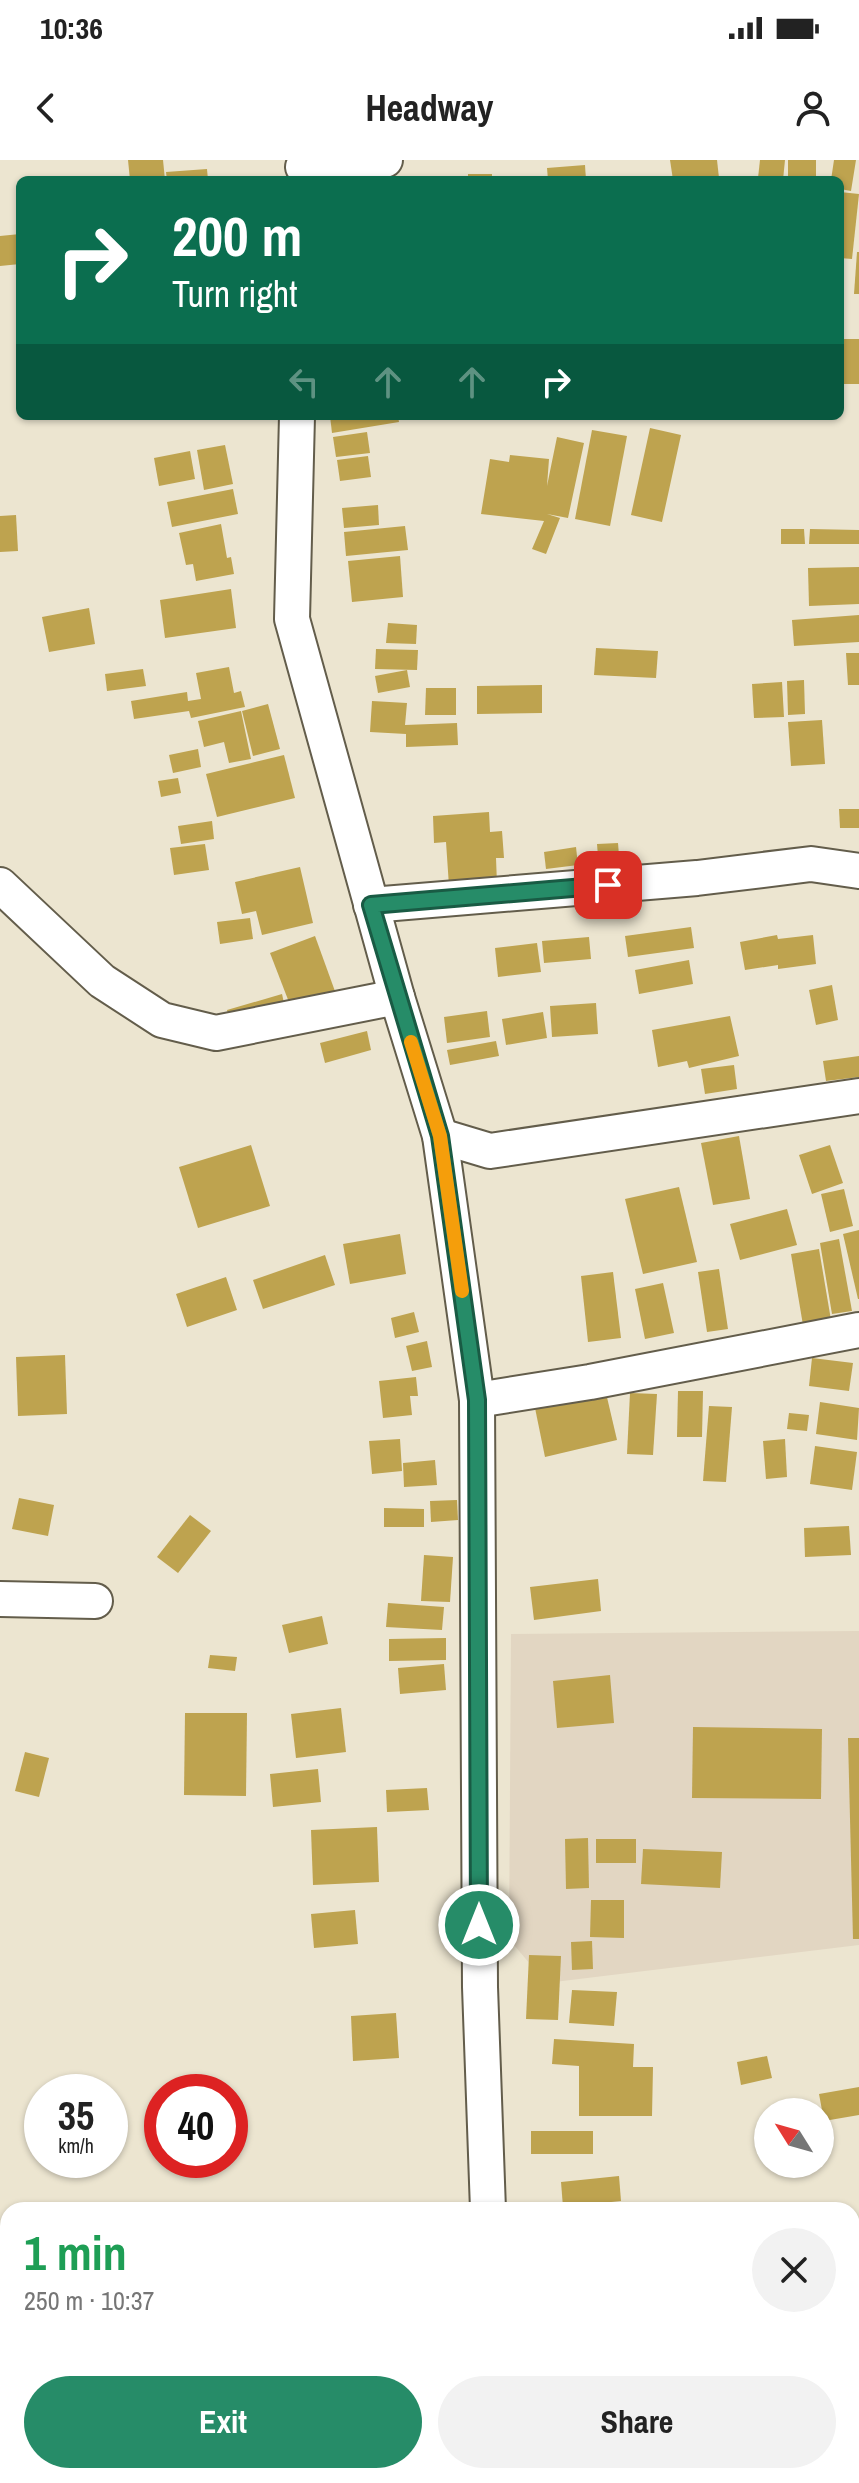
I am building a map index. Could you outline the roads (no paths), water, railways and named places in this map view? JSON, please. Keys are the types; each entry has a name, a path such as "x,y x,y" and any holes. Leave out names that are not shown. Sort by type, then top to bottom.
{"street":[{"path":"302,169 385,160"},
{"path":"297,420 292,619 397,997 440,1136 477,1400 480,1987 488,2202"},
{"path":"371,905 697,878 811,864 859,871"},
{"path":"0,885 102,981 162,1020 216,1033 397,997"},
{"path":"440,1136 490,1151 859,1096"},
{"path":"477,1400 590,1382 859,1330"},
{"path":"0,1599 95,1601"}]}
